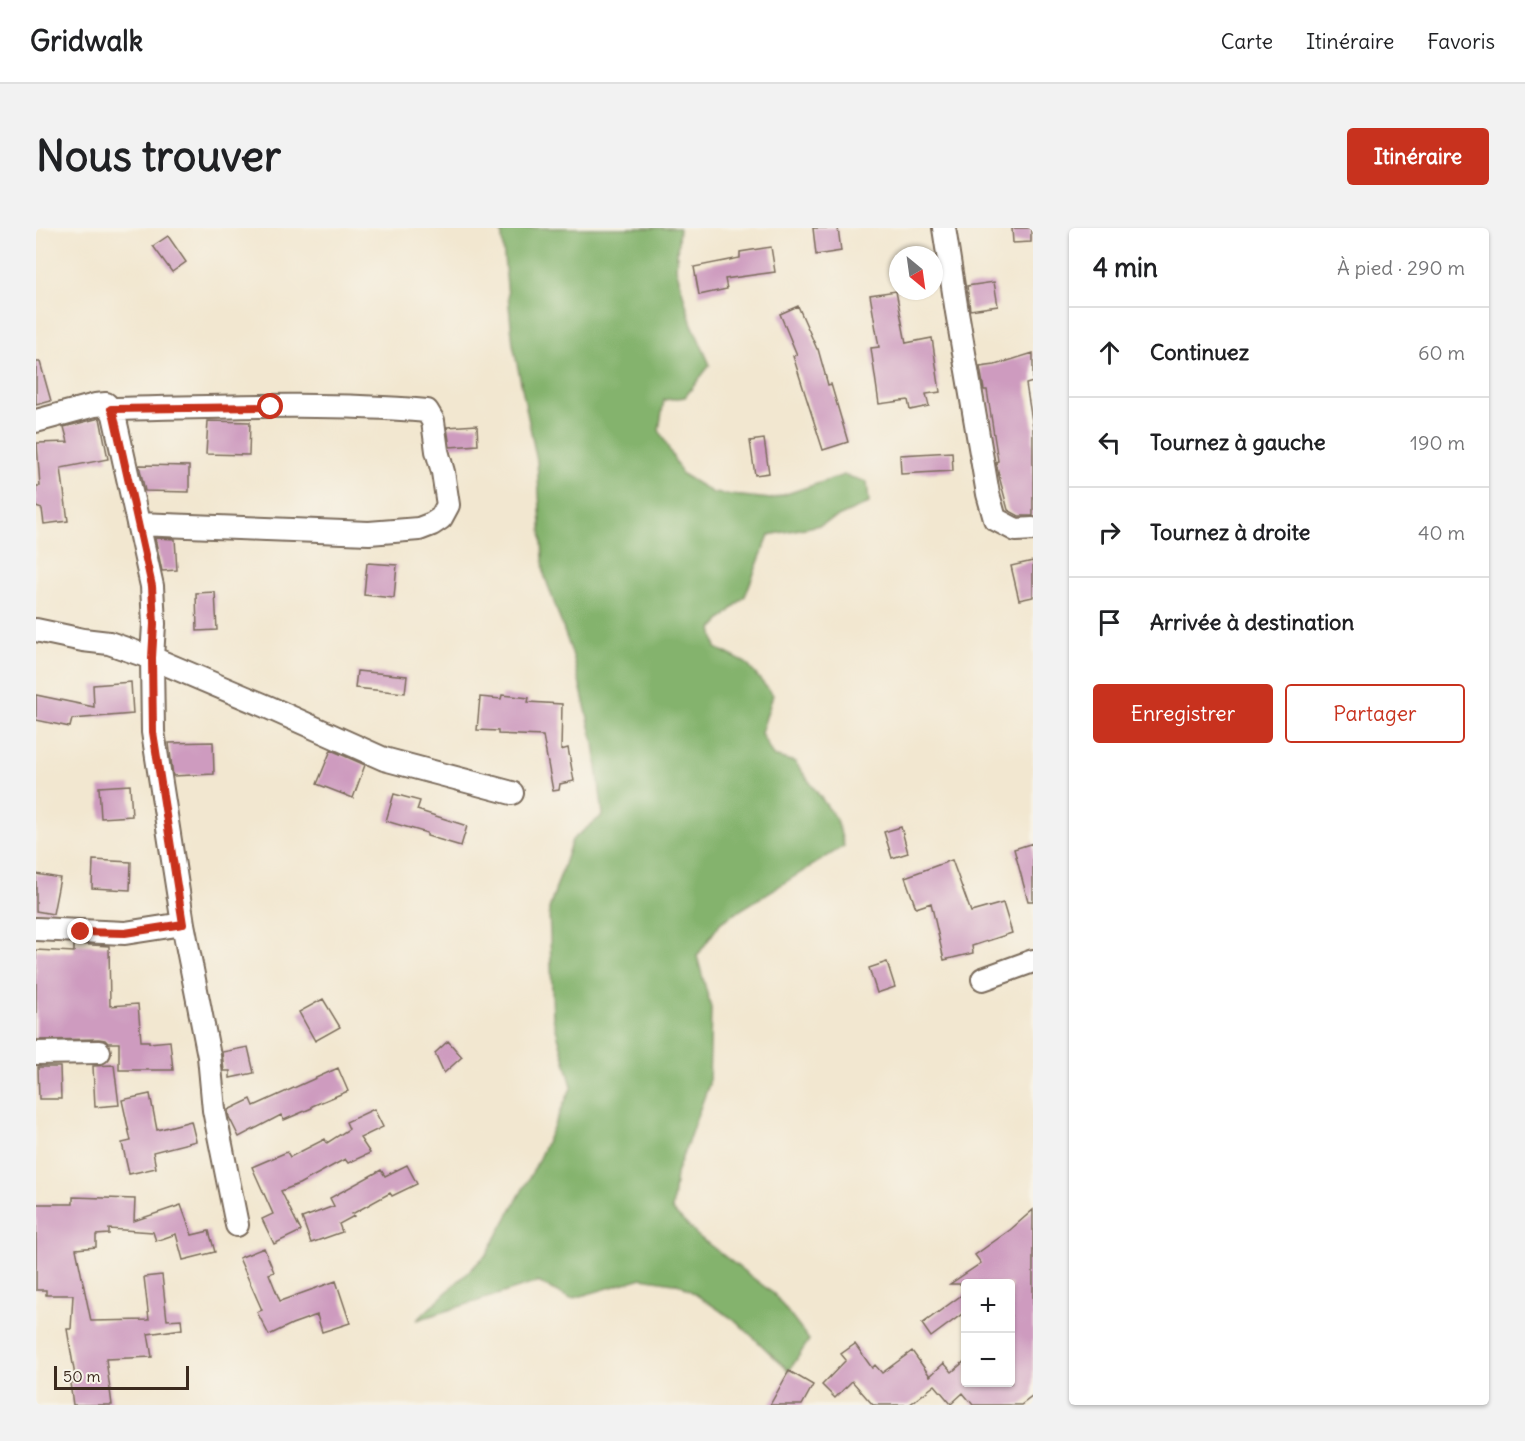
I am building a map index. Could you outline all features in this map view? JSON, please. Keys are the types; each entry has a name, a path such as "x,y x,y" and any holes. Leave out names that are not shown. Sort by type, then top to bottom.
{"street":[{"path":"944,228 988,494 995,519 1016,531 1033,529"},
{"path":"36,421 106,404 114,416 152,586 153,732 183,924 209,1056 214,1110 237,1225"},
{"path":"111,409 382,407 427,411 433,421 447,505 441,518 419,529 369,533 138,524"},
{"path":"36,630 109,643 152,658 384,759 512,793"},
{"path":"36,929 125,933 183,924"},
{"path":"983,979 1033,961"},
{"path":"36,1053 99,1052"}],"green space":[{"path":"501,228 679,228 676,268 691,322 710,365 685,397 664,400 659,430 682,474 713,493 771,499 844,475 867,482 869,503 820,525 769,535 745,596 712,629 716,648 746,663 773,695 761,733 773,756 795,762 837,820 844,846 721,922 697,956 711,1008 709,1084 676,1174 672,1210 698,1236 774,1294 809,1340 789,1371 736,1321 680,1284 642,1278 571,1299 538,1282 417,1320 487,1254 535,1167 572,1086 553,1018 549,909 572,840 603,815 594,743 573,656 544,574 537,461 513,344"}],"building":[{"path":"813,228 838,228 841,251 816,255"},
{"path":"1012,228 1031,228 1031,242 1013,243"},
{"path":"168,236 186,262 172,272 153,246"},
{"path":"771,247 775,272 725,279 727,289 699,295 694,267 740,258 740,252"},
{"path":"994,282 998,306 970,310 967,286"},
{"path":"889,292 889,300 898,300 906,343 932,338 940,392 926,394 929,406 910,410 908,400 879,404 871,348 879,347 870,295"},
{"path":"798,306 818,349 828,385 831,384 848,442 823,450 793,356 797,355 780,314"},
{"path":"1033,353 1033,382 1026,384 1033,427 1033,516 1019,516 1008,510 999,476 987,390 984,390 980,367 995,365"},
{"path":"36,362 40,362 51,401 36,405"},
{"path":"100,418 108,459 61,468 68,521 44,524 42,509 36,507 36,486 40,486 37,443 68,442 64,427"},
{"path":"208,421 250,422 249,455 206,454"},
{"path":"477,425 478,445 450,447 447,427"},
{"path":"764,439 769,473 755,475 750,441"},
{"path":"952,452 953,471 901,474 900,455"},
{"path":"139,465 189,466 189,492 145,491"},
{"path":"155,538 175,539 177,570 162,571"},
{"path":"1033,561 1033,597 1019,600 1011,566"},
{"path":"367,563 397,565 394,598 364,595"},
{"path":"215,592 217,630 197,631 196,593"},
{"path":"357,671 407,676 405,693 355,688"},
{"path":"131,682 133,714 72,719 70,727 36,720 36,695 94,707 93,685"},
{"path":"502,695 529,698 528,702 562,704 561,750 568,748 574,781 560,784 559,790 553,791 543,736 498,734 498,731 477,730 480,697 501,699"},
{"path":"213,742 214,774 173,776 169,743"},
{"path":"331,750 365,765 353,798 317,784"},
{"path":"130,785 132,816 101,818 99,787"},
{"path":"394,794 420,801 417,810 467,826 461,846 386,821"},
{"path":"901,827 908,853 892,858 884,832"},
{"path":"1033,843 1033,901 1028,901 1014,849"},
{"path":"93,860 131,862 130,890 92,888"},
{"path":"952,860 971,912 1003,903 1012,933 972,946 973,953 944,960 931,903 916,908 905,877"},
{"path":"36,874 60,878 53,914 36,911"},
{"path":"74,944 109,946 110,1006 138,1004 141,1041 149,1041 149,1043 170,1041 173,1070 119,1070 119,1043 108,1043 99,1039 36,1040 36,950 74,952"},
{"path":"887,962 895,987 877,993 869,968"},
{"path":"323,999 340,1027 315,1041 299,1012"},
{"path":"448,1041 462,1057 444,1073 435,1053"},
{"path":"248,1047 254,1073 230,1078 230,1071 224,1071 222,1052"},
{"path":"114,1065 119,1105 95,1107 93,1066"},
{"path":"38,1067 60,1067 61,1099 39,1099"},
{"path":"338,1068 348,1091 284,1120 281,1115 239,1137 228,1110 251,1099 254,1106"},
{"path":"150,1094 157,1130 191,1121 196,1141 153,1152 156,1168 129,1174 122,1143 131,1141 122,1100"},
{"path":"374,1109 383,1127 360,1138 370,1153 348,1163 345,1159 281,1191 301,1231 274,1244 262,1219 273,1214 252,1167 287,1152 290,1157 325,1139 327,1143 349,1129 346,1122"},
{"path":"407,1165 417,1184 392,1196 390,1193 352,1214 354,1216 339,1224 342,1232 311,1243 302,1218 334,1206 330,1198 381,1170 385,1176"},
{"path":"73,1197 135,1199 134,1221 181,1205 192,1235 209,1231 215,1252 183,1260 176,1234 156,1241 153,1232 109,1229 109,1234 96,1235 96,1247 76,1249 91,1321 149,1320 144,1277 162,1275 167,1320 181,1319 182,1329 148,1334 152,1357 106,1359 112,1405 73,1405 70,1383 76,1382 67,1329 71,1329 73,1295 46,1295 46,1290 36,1290 36,1204 73,1204"},
{"path":"1033,1210 1033,1396 1021,1405 973,1405 963,1393 951,1404 935,1385 909,1405 873,1405 852,1381 835,1398 822,1385 846,1360 841,1354 855,1344 872,1368 875,1365 882,1373 912,1351 930,1376 944,1363 952,1372 961,1364 961,1387 1015,1387 1015,1279 961,1279 961,1284 950,1284 981,1263 975,1255"},
{"path":"264,1248 274,1272 269,1274 280,1301 336,1281 350,1323 322,1332 317,1315 269,1335 257,1312 262,1310 239,1258"},
{"path":"961,1296 961,1315 931,1337 922,1324"},
{"path":"789,1371 813,1385 802,1405 770,1405"}],"route":[{"path":"81,932 125,933 183,924 153,732 152,586 111,409 271,407"}]}
